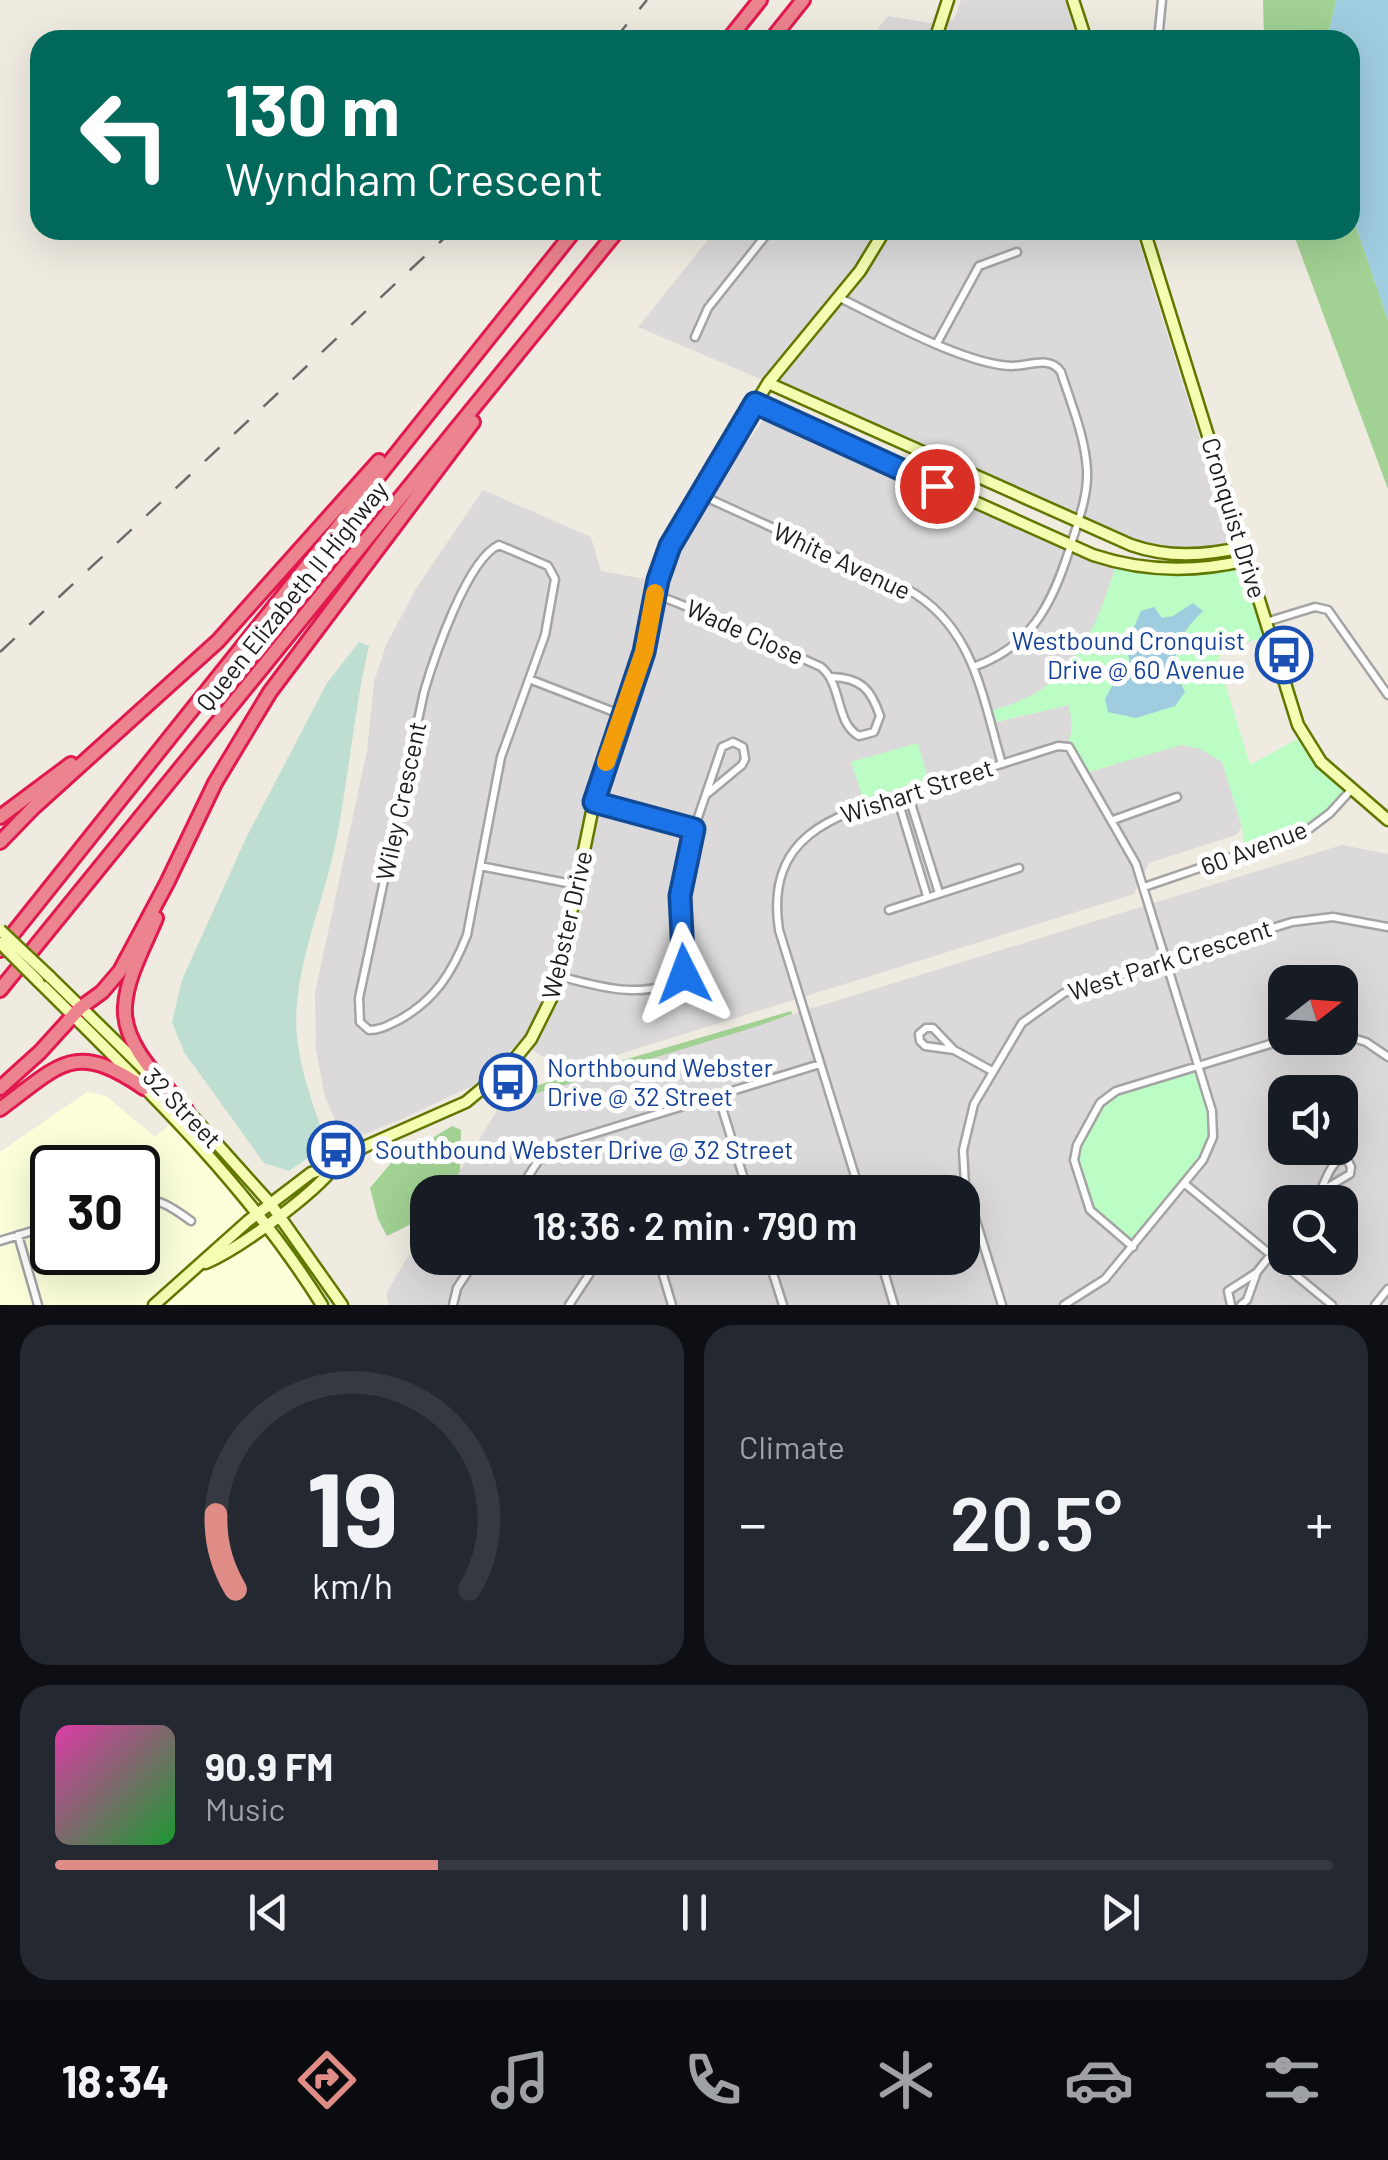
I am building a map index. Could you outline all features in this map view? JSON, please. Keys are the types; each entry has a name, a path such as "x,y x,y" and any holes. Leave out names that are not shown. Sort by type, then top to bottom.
{"highway":[{"path":"736,30 760,0"},
{"path":"778,30 803,0"},
{"name":"Queen Elizabeth II Highway","path":"0,947 567,240"},
{"name":"Queen Elizabeth II Highway","path":"0,990 610,240"},
{"path":"0,1088 120,971 215,783 270,692 522,359 557,305"},
{"path":"0,842 218,641 486,339"},
{"path":"0,817 145,708"},
{"path":"176,865 124,1008 130,1036 186,1110"},
{"path":"0,1109 58,1067 81,1060 113,1066 144,1088"}],"street":[{"path":"938,30 948,0"},
{"path":"1073,0 1083,30"},
{"path":"1159,30 1162,0"},
{"path":"694,337 708,308 762,240"},
{"name":"Webster Drive","path":"197,1267 256,1214 310,1173 336,1165 364,1147 466,1102 492,1083 531,1040 548,1009 559,976 594,802 644,652 654,594 670,546 768,383 838,298 879,240"},
{"name":"Cronquist Drive","path":"1147,240 1303,736 1321,762 1388,820"},
{"path":"938,343 980,264 1018,252"},
{"path":"838,298 986,363 1049,363 1058,367 1085,454 1086,486 1078,523 1054,593 1034,626 1002,654 973,667"},
{"path":"768,383 1078,523 1156,552 1196,555 1243,547"},
{"path":"755,403 1070,546 1120,564 1200,569 1247,560"},
{"path":"804,426 819,406"},
{"path":"937,486 947,463"},
{"name":"White Avenue","path":"700,495 918,595 955,630 973,667 1002,764"},
{"name":"Wiley Crescent","path":"500,545 548,566 555,576 547,628 529,680 501,756 467,936 445,980 416,1010 376,1030 363,1027 359,998 424,692 457,604 488,552 500,545"},
{"name":"Wade Close","path":"654,594 812,662 832,676 850,677 870,691 880,716 874,732 859,736 848,728 832,676"},
{"path":"1266,622 1315,607 1328,610 1388,696"},
{"path":"529,680 622,715"},
{"path":"559,976 618,990 680,979 686,968 680,896 694,829 722,746 734,742 743,747 742,765 706,794"},
{"name":"Wishart Street","path":"855,1175 779,930 777,900 781,879 796,849 819,826 843,813 1058,746 1068,748 1132,854 1212,1111 1213,1138 1204,1160 1099,1285 1064,1305"},
{"name":"60 Avenue","path":"1144,887 1306,832 1351,790"},
{"path":"908,794 938,893"},
{"path":"897,797 927,896"},
{"path":"1113,820 1177,798"},
{"path":"594,802 694,829"},
{"path":"480,866 577,885"},
{"path":"889,910 1019,868"},
{"name":"West Park Crescent","path":"1002,1305 965,1185 964,1138 971,1111 1022,1022 1053,998 1312,918 1346,918 1388,927"},
{"name":"32 Street","path":"0,930 77,1012 186,1110 279,1214 342,1305"},
{"name":"32 Street","path":"0,947 44,979"},
{"name":"32 Street","path":"77,1012 176,1119 256,1214 322,1305"},
{"path":"954,1050 925,1046 919,1034 933,1028 954,1050 992,1071"},
{"path":"1358,1040 1388,1057"},
{"path":"1133,1246 1090,1210 1075,1166 1074,1151 1100,1103 1110,1094 1268,1045"},
{"path":"529,1175 540,1158 554,1147 820,1064"},
{"path":"718,1096 743,1175"},
{"path":"1340,1159 1348,1160 1350,1174 1323,1190 1333,1164 1340,1159"},
{"name":"Webster Drive","path":"197,1267 230,1251 322,1184 336,1165"},
{"path":"1185,1184 1268,1253"},
{"path":"160,1202 191,1222"},
{"path":"0,1241 30,1231"},
{"path":"18,1235 38,1305"},
{"path":"1231,1305 1227,1294 1230,1289 1257,1272 1268,1259"},
{"path":"154,1305 197,1267"},
{"path":"1241,1305 1247,1300 1257,1272"},
{"path":"453,1305 466,1275"},
{"path":"570,1305 589,1275"},
{"path":"663,1275 672,1305"},
{"path":"773,1275 783,1305"},
{"path":"885,1275 894,1305"},
{"path":"1295,1275 1332,1305"},
{"path":"1375,1305 1388,1289"}],"shaded area":[{"path":"961,0 1065,0 1074,30 877,30 888,16 929,23 954,20"},
{"path":"708,240 1138,240 1231,540 1200,548 1137,545 1059,506 638,327"},
{"path":"766,416 1116,564 1103,610 1071,664 1046,687 1016,705 989,711 992,723 1069,705 1069,747 1086,773 1181,744 1200,749 1222,761 1242,827 1236,835 1149,863 1134,894 565,1071 519,1041 482,1081 345,1142 325,1097 316,1050 315,993 367,751 374,682 386,645 417,587 483,490 591,537 601,571 667,583 708,499 760,419 729,467"},
{"path":"359,642 369,646 341,817 297,1004 300,1058 327,1145 289,1171 264,1163 184,1052 172,1022 182,980 246,838 327,683"},
{"path":"1342,845 1388,854 1388,1305 389,1305 386,1294 410,1252 410,1275 980,1275 980,1175 457,1175 501,1104"},
{"path":"87,1092 106,1096 155,1137 176,1119 252,1209 322,1305 0,1305 0,1152"}],"green space":[{"path":"1263,0 1336,0 1329,30 1264,30"},
{"path":"1360,238 1388,320 1388,489 1296,240"},
{"path":"1247,560 1271,636 1225,648 1218,660 1250,765 1303,736 1351,790 1305,832 1245,854 1242,827 1222,762 1200,749 1181,745 1086,773 1069,747 1069,705 991,723 988,711 1039,691 1074,658 1098,615 1116,564 1128,568"},
{"path":"918,743 928,779 863,799 851,762"},
{"path":"791,1011 792,1014 752,1028 501,1104 528,1088"},
{"path":"1199,1066 1212,1111 1210,1146 1133,1247 1088,1206 1075,1166 1077,1145 1110,1094"},
{"path":"452,1126 461,1130 458,1175 410,1175 410,1224 387,1236 370,1188 391,1163"}],"water":[{"path":"1336,0 1388,0 1388,320 1360,238 1360,30 1329,30"},
{"path":"1193,603 1203,611 1186,630 1177,649 1176,669 1185,692 1175,706 1136,718 1108,712 1105,699 1130,668 1127,643 1141,611 1154,607 1162,618"}],"railway":[{"path":"622,30 647,0"},
{"path":"0,652 442,240"}],"slow traffic":[{"path":"606,762 644,652 655,593"}],"place":[{"name":"Westbound Cronquist Drive @ 60 Avenue","path":"1284,655"},
{"name":"Northbound Webster Drive @ 32 Street","path":"508,1082"},
{"name":"Southbound Webster Drive @ 32 Street","path":"336,1150"}],"route":[{"path":"684,974 680,896 694,829 594,802 644,652 654,594 670,546 755,403 937,486"}]}
